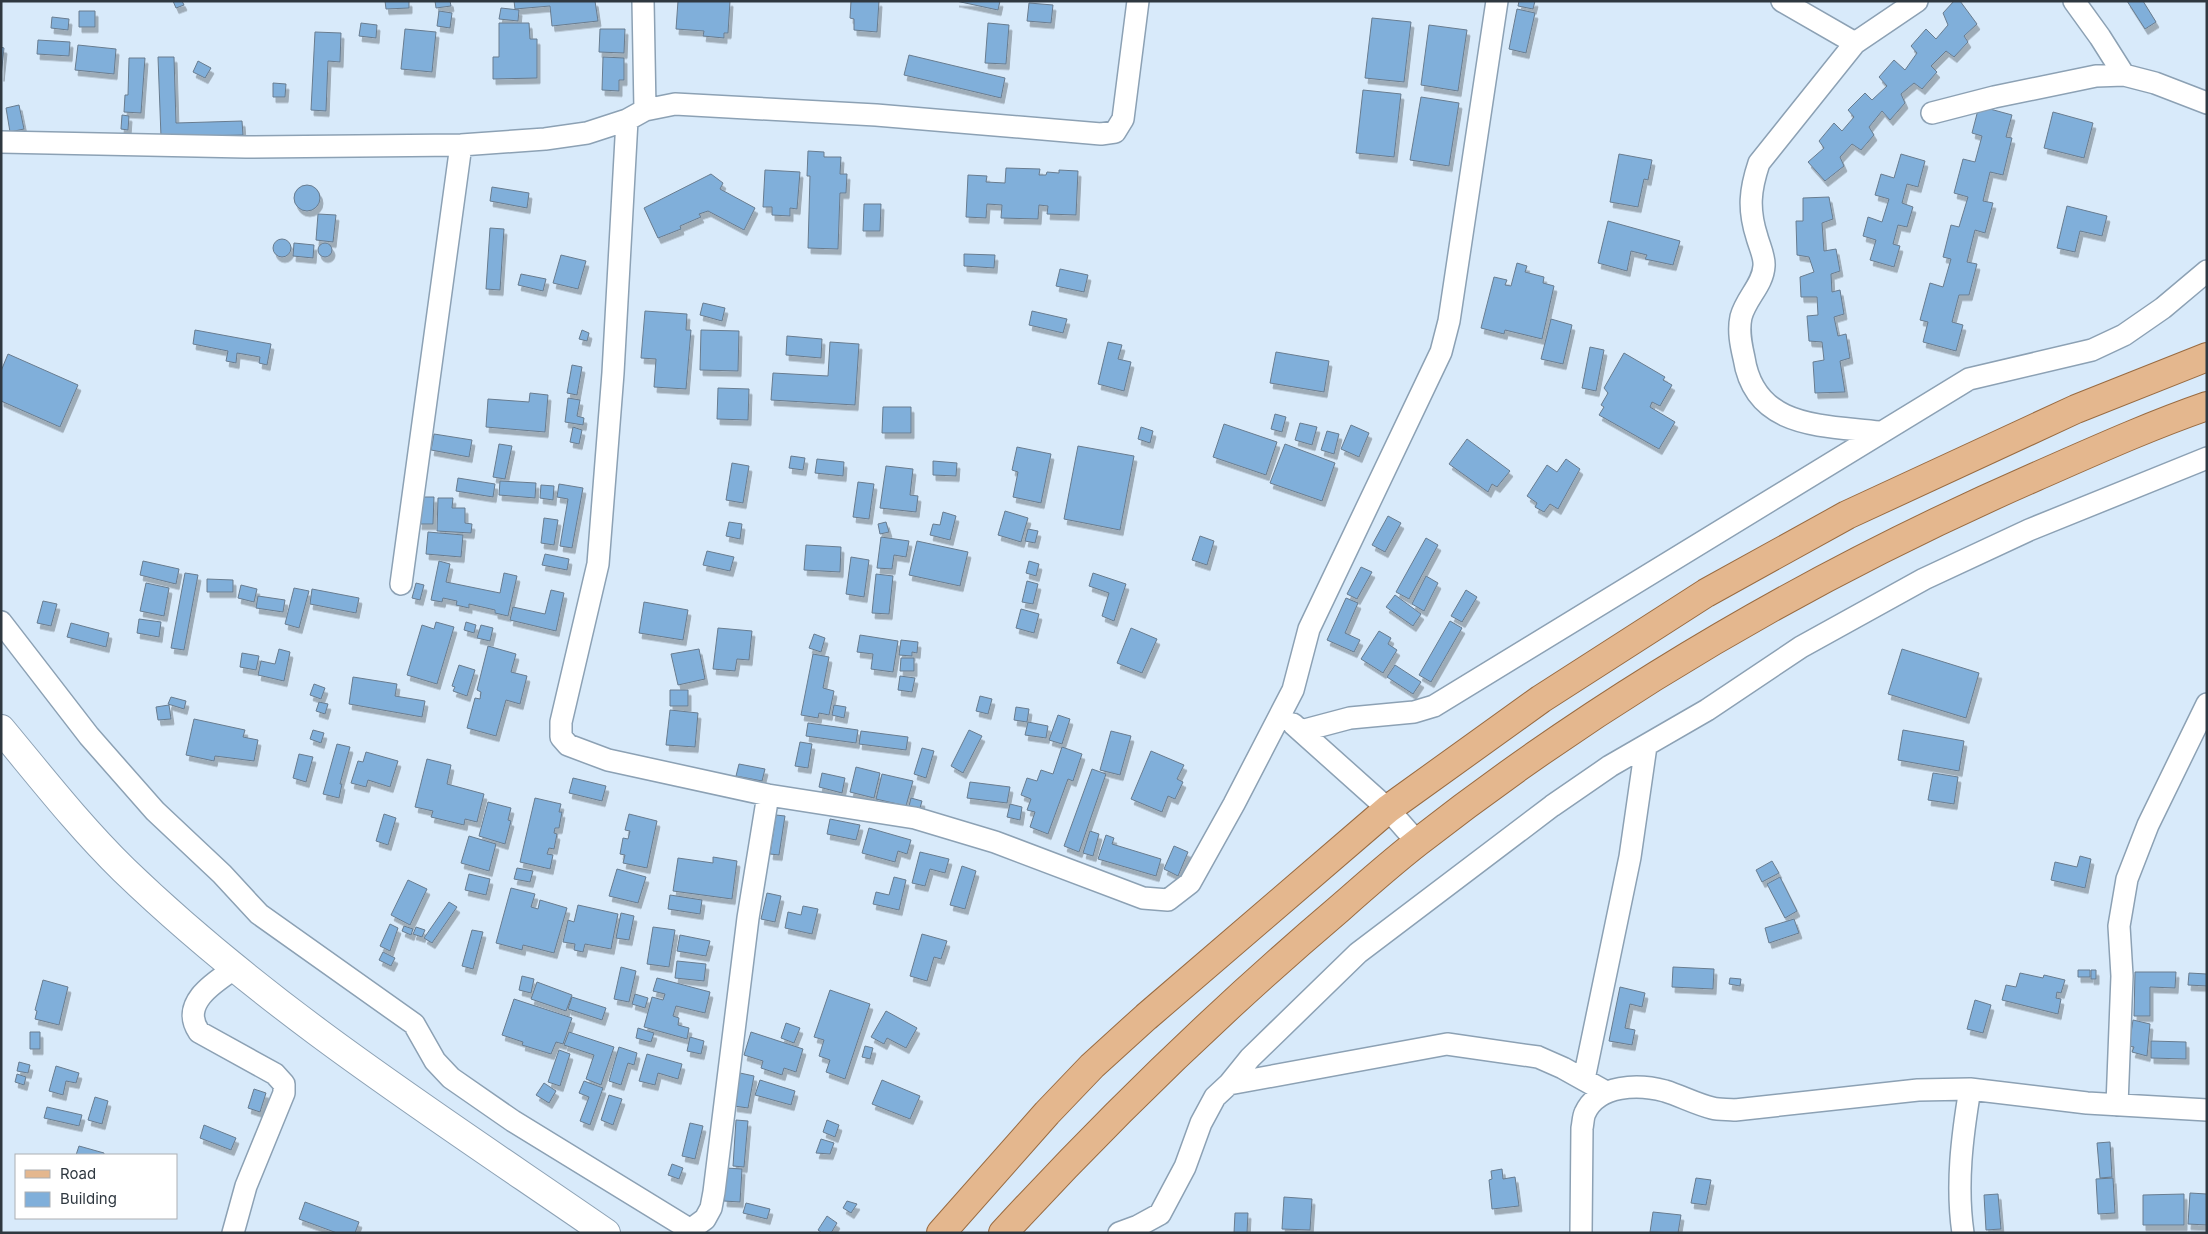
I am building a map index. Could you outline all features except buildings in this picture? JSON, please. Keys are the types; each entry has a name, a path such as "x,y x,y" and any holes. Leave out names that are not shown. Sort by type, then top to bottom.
{"main road":[{"path":"941,1233 1014,1150 1092,1066 1210,961 1388,808 1541,699 1706,593 1847,514 2076,409 2207,357"},
{"path":"1003,1233 1160,1071 1220,1014 1313,931 1417,842 1566,734 1645,682 1795,594 1874,552 1989,497 2090,453 2207,406"},
{"path":"2,732 67,811 124,870 234,968 384,1079 606,1233"}],"street":[{"path":"643,1 636,115 598,564 561,722 561,737 568,745 608,760 768,795 915,818 995,842 1143,898 1168,900 1190,883 1293,690 1309,629 1441,352 1449,321 1497,1"},
{"path":"1,142 246,147 462,145 545,139 587,133 636,115 675,104 876,115 1101,134 1115,132 1123,119 1138,1"},
{"path":"1782,1 1856,43"},
{"path":"1878,432 1806,423 1783,416 1759,397 1746,376 1740,336 1741,317 1748,299 1761,281 1765,264 1750,204 1752,184 1759,163 1856,43 1917,1"},
{"path":"2074,1 2100,37 2124,76"},
{"path":"1932,113 1994,96 2086,78 2124,76 2155,83 2207,103"},
{"path":"401,584 462,145"},
{"path":"1301,731 1350,718 1414,712 1434,706 1878,432 1940,398 1969,379 2092,350 2124,335 2162,308 2207,271"},
{"path":"1119,1233 1138,1226 1160,1214 1186,1167 1206,1114 1215,1097 1230,1084 1250,1058 1358,953 1552,806 1610,766 1707,710 1801,648 1924,579 2029,530 2207,458"},
{"path":"1,622 89,736 155,811 222,874 259,914 414,1024 435,1061 451,1078 513,1121 688,1231 705,1219 711,1208 714,1192 748,918 768,795"},
{"path":"2117,1105 2122,976 2119,926 2127,879 2148,825 2207,704"},
{"path":"1281,714 1388,808 1417,842"},
{"path":"1584,1079 1630,857 1646,746"},
{"path":"233,1233 246,1186 284,1093 284,1084 275,1074 199,1032 193,1023 199,997 214,982 234,968"},
{"path":"1230,1084 1447,1044 1538,1057 1606,1092"},
{"path":"1581,1233 1582,1128 1585,1113 1593,1102 1606,1092 1625,1088 1644,1087 1666,1092 1713,1108 1735,1110 1918,1090 1970,1089 2117,1105 2207,1110"},
{"path":"1963,1233 1960,1213 1960,1161 1970,1089"}]}
